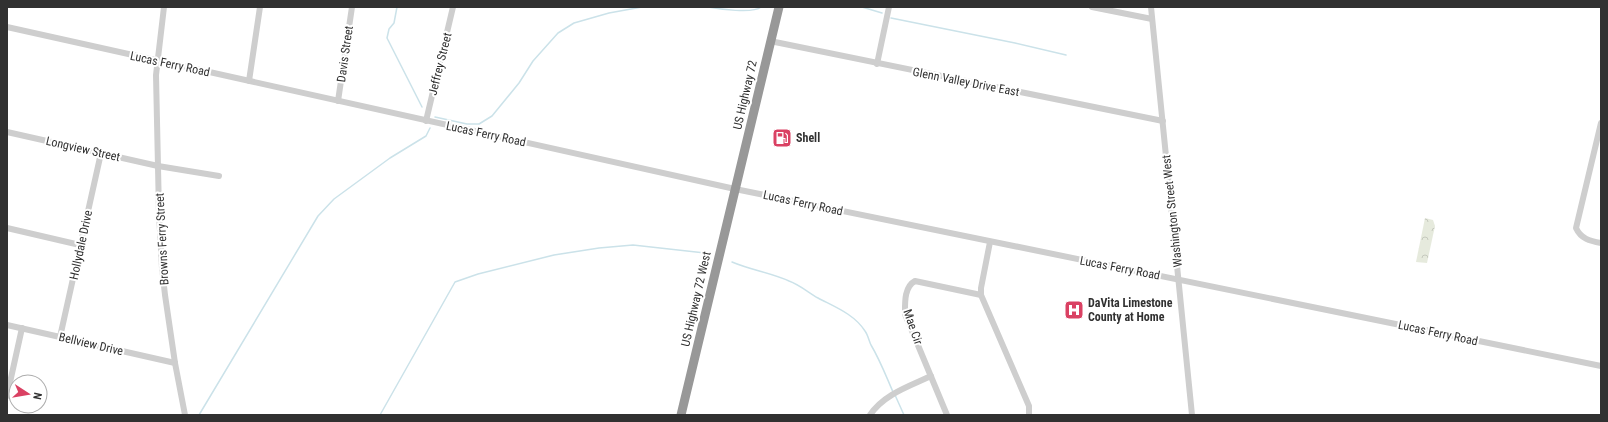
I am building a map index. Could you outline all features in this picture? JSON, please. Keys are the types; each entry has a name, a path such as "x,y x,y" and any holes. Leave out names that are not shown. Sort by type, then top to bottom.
{"highway":[{"name":"US Highway 72","path":"735,189 779,7"},
{"name":"US Highway 72 West","path":"681,415 735,189"}],"street":[{"name":"Browns Ferry Street","path":"164,7 156,61 159,213 162,268 175,363 185,415"},
{"path":"249,81 260,7"},
{"name":"Davis Street","path":"338,101 352,7"},
{"name":"Jeffrey Street","path":"426,121 453,7"},
{"path":"878,64 889,7"},
{"path":"1092,7 1152,19"},
{"name":"Washington Street West","path":"1151,7 1192,415"},
{"name":"Lucas Ferry Road","path":"7,27 735,189 1601,366"},
{"name":"Glenn Valley Drive East","path":"770,41 1163,121"},
{"path":"1601,123 1576,228 1579,235 1587,240 1601,243"},
{"name":"Longview Street","path":"7,132 158,166 219,176"},
{"path":"1594,152 1601,154"},
{"name":"Hollydale Drive","path":"60,337 101,153"},
{"path":"7,228 80,245"},
{"path":"990,242 981,295 1029,406 1029,415"},
{"name":"Mae Cir","path":"947,415 905,314 907,289 910,284 915,281 981,295"},
{"name":"Bellview Drive","path":"7,325 175,363"},
{"path":"7,396 22,328"},
{"path":"870,415 875,408 891,395 931,376"}],"green space":[{"path":"1425,218 1433,220 1435,226 1427,263 1416,262"}],"waterway":[{"path":"397,7 394,23 389,29 387,38 422,107"},
{"path":"435,117 467,124 479,124 492,116 519,83 533,61 558,33 574,23 609,13 642,7"},
{"path":"708,7 744,11 761,7"},
{"path":"862,7 882,13"},
{"path":"891,18 1066,55"},
{"path":"199,415 318,216 334,199 390,158 426,136 430,128"},
{"path":"380,415 455,282 478,274 554,255 599,248 633,245 705,253"},
{"path":"732,262 793,283 850,315 861,325 866,333 893,392"},
{"path":"895,395 904,415"}],"place":[{"name":"Shell","path":"782,138"},
{"name":"DaVita Limestone County at Home","path":"1074,310"}]}
